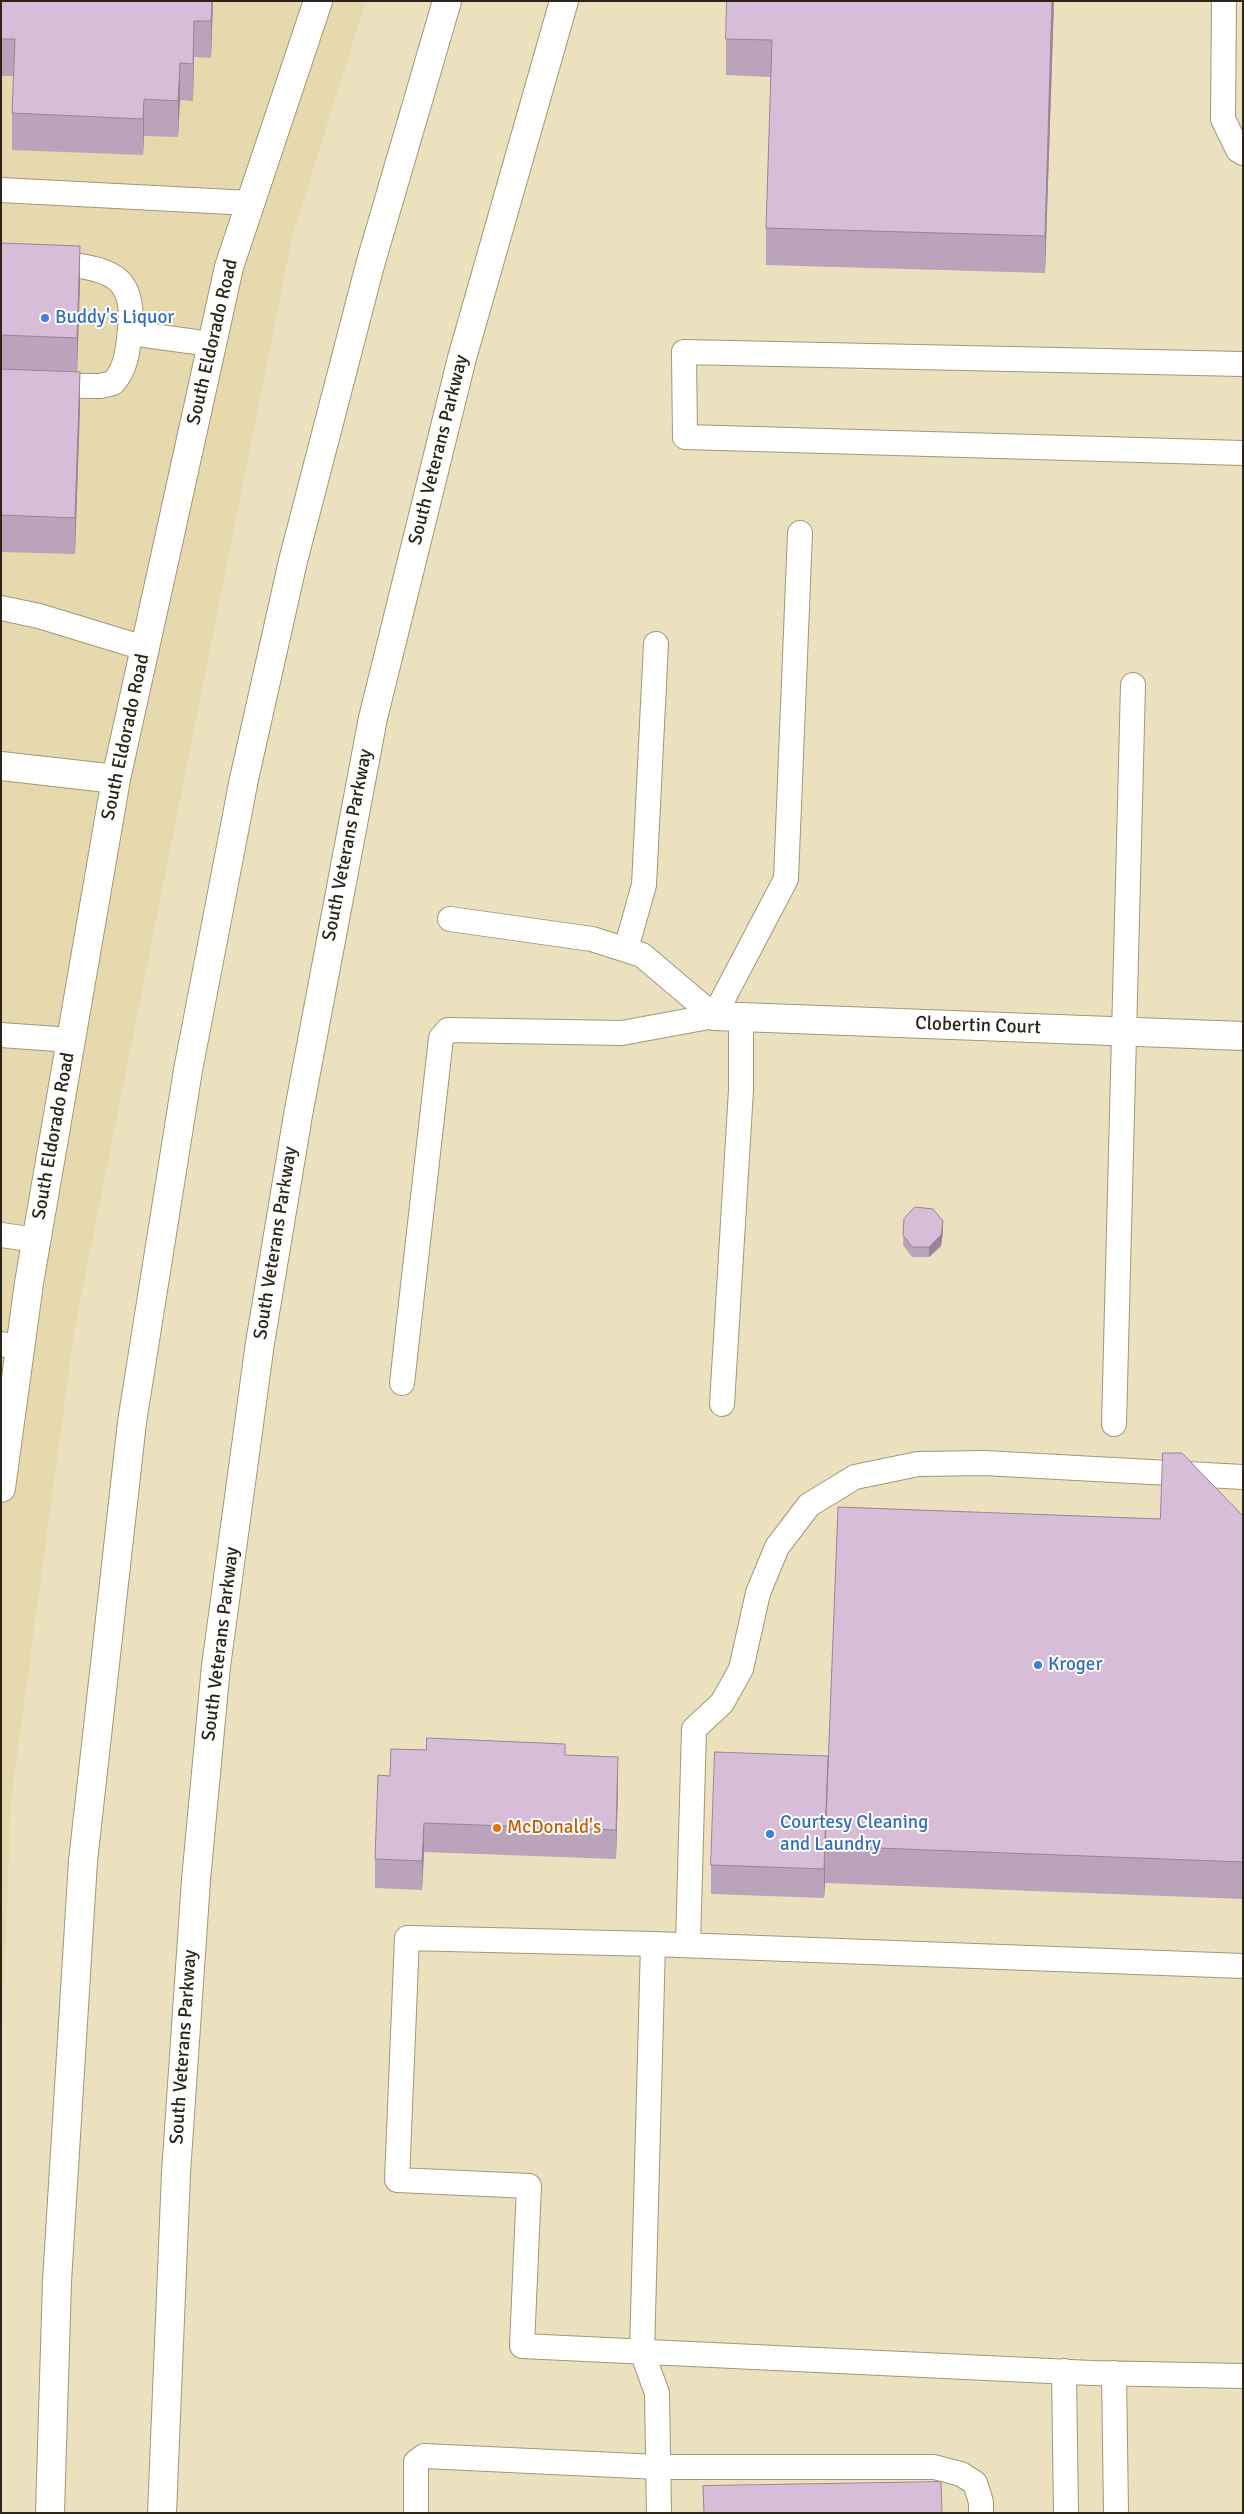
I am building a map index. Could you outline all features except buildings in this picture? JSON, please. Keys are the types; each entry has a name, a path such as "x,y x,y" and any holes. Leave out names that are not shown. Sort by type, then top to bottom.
{"main road":[{"name":"South Eldorado Road","path":"1,1488 11,1346 36,1240 116,779 229,267 318,1"},
{"path":"50,2513 57,2281 83,1861 104,1663 138,1383 188,1070 244,779 293,561 370,264 447,1"},
{"name":"South Veterans Parkway","path":"162,2513 176,2173 196,1880 216,1666 260,1343 299,1105 373,718 462,358 564,1"},
{"path":"1,766 116,779"},
{"name":"Clobertin Court","path":"714,1016 1243,1036"}],"lane":[{"path":"1224,1 1223,119 1238,150 1243,153"},
{"path":"1,190 250,203"},
{"path":"1,262 60,264 100,271 115,277 125,288 131,305 128,351 116,380 109,385 1,385"},
{"path":"130,333 211,344"},
{"path":"1243,364 684,352 685,437 1243,453"},
{"path":"714,1016 786,879 800,533"},
{"path":"1,608 39,616 144,648"},
{"path":"626,949 644,885 656,644"},
{"path":"1114,1424 1133,686"},
{"path":"450,919 592,939 642,954 714,1016"},
{"path":"402,1384 442,1038 444,1034 448,1030 622,1033 714,1016"},
{"path":"722,1404 741,1090 741,1017"},
{"path":"1,1035 71,1040"},
{"path":"1,1235 36,1240"},
{"path":"688,1945 694,1729 722,1703 741,1668 758,1593 777,1547 809,1505 854,1477 918,1464 984,1463 1243,1477"},
{"path":"1243,1966 688,1945 407,1938 397,2180 529,2186 522,2346 1064,2371 1243,2376"},
{"path":"653,1944 642,2352 657,2392 659,2513"},
{"path":"1064,2371 1066,2513"},
{"path":"1114,2373 1116,2513"},
{"path":"416,2513 416,2462 424,2456 658,2467 934,2467 961,2474 975,2483 981,2502 981,2513"}],"shaded area":[{"path":"1,1 366,1 292,237 74,1333 11,1801 1,2060"}],"place":[{"name":"Buddy's Liquor","path":"45,318"},
{"name":"Kroger","path":"1038,1665"},
{"name":"McDonald's","path":"497,1828"},
{"name":"Courtesy Cleaning and Laundry","path":"770,1834"}]}
